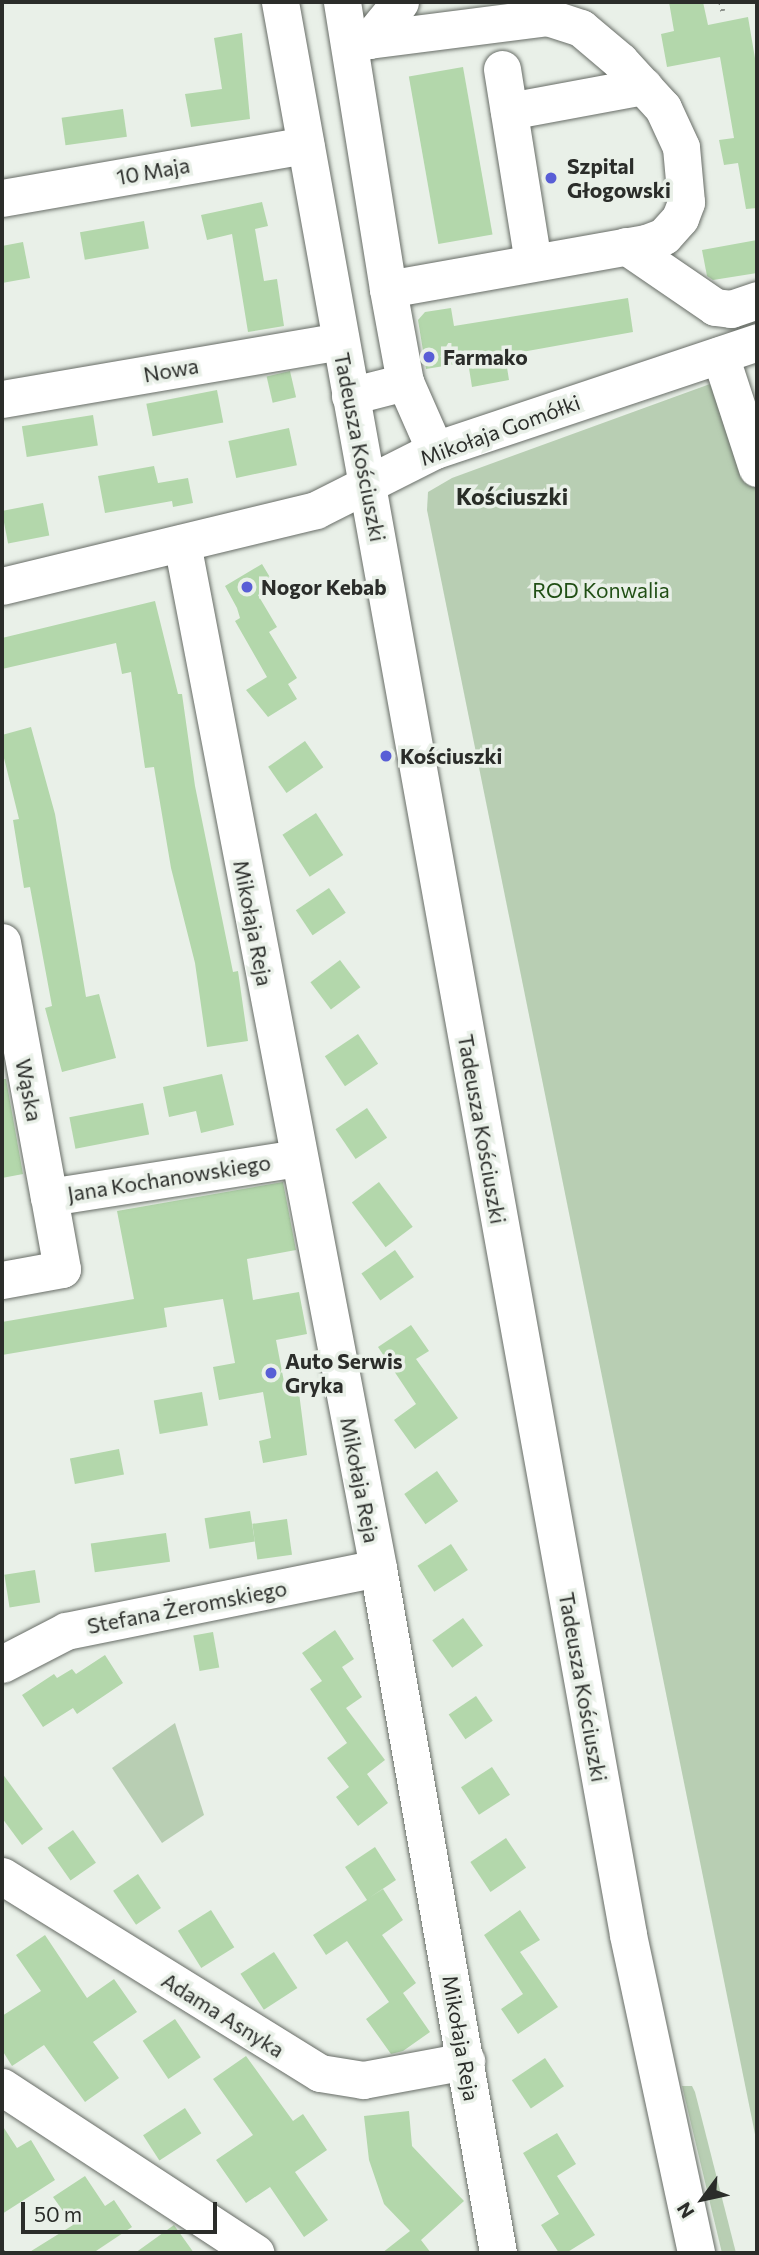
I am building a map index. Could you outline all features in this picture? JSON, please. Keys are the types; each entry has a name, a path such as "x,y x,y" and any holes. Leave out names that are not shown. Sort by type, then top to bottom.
{"street":[{"name":"Tadeusza Kościuszki","path":"280,2 626,1921 696,2253"},
{"path":"342,2 359,42 388,289 405,382 435,450"},
{"path":"359,42 400,2"},
{"path":"359,42 548,17 564,11 644,86 674,127 686,202 680,218 664,236 626,247 388,289"},
{"path":"502,69 533,262"},
{"path":"509,111 644,86"},
{"name":"10 Maja","path":"2,198 305,145"},
{"path":"626,247 715,307 731,309 757,300"},
{"name":"Nowa","path":"2,400 340,341"},
{"name":"Mikołaja Gomółki","path":"2,586 316,510 435,450 757,342"},
{"path":"720,355 757,468"},
{"path":"350,396 405,382"},
{"name":"Mikołaja Reja","path":"182,543 297,1158 378,1568 498,2253"},
{"name":"Wąska","path":"2,942 49,1197"},
{"name":"Jana Kochanowskiego","path":"2,1280 62,1269 49,1197 297,1158"},
{"name":"Stefana Żeromskiego","path":"2,1664 66,1631 378,1568"},
{"name":"Adama Asnyka","path":"2,1876 320,2073 363,2080 466,2061"},
{"path":"2,2087 256,2253"}],"path":[{"path":"721,2 723,12"}],"green space":[{"name":"ROD Konwalia","path":"721,380 757,491 757,2144 427,510 428,492 452,478"},
{"path":"175,1723 204,1815 162,1843 112,1768"},
{"path":"682,2086 692,2086 695,2092 736,2253 722,2253"}],"building":[{"path":"669,2 703,2 708,25 748,17 757,70 757,208 746,209 738,163 724,165 719,140 734,138 720,57 667,67 661,34 674,31"},
{"path":"242,33 250,119 191,127 185,94 222,89 214,38"},
{"path":"463,67 493,234 438,244 409,77"},
{"path":"123,109 127,137 66,145 62,118"},
{"path":"262,202 268,226 255,229 264,281 277,279 284,326 248,332 232,234 207,240 201,215"},
{"path":"144,221 149,249 85,260 80,232"},
{"path":"757,240 757,273 713,280 707,276 702,250"},
{"path":"23,242 30,278 2,283 2,246"},
{"path":"628,298 633,332 505,355 509,380 472,387 468,362 426,369 418,320 425,312 451,308 454,326"},
{"path":"290,371 296,397 273,403 267,376"},
{"path":"217,390 223,422 153,436 146,404"},
{"path":"93,415 98,446 27,457 22,426"},
{"path":"289,428 297,465 236,478 228,441"},
{"path":"154,466 158,483 188,478 193,503 173,507 172,501 105,513 98,476"},
{"path":"43,503 49,535 8,543 2,511"},
{"path":"262,564 274,584 258,595 277,627 269,632 297,678 288,684 297,699 268,717 246,690 267,677 235,621 240,618 225,586"},
{"path":"155,601 178,694 182,694 195,786 233,972 238,971 248,1041 207,1047 195,963 171,868 154,767 145,768 131,672 122,674 116,643 2,669 2,638"},
{"path":"31,727 55,814 86,997 99,994 116,1058 62,1072 45,1008 52,1006 30,887 24,888 13,820 19,819 2,750 2,735"},
{"path":"305,741 323,767 286,793 268,767"},
{"path":"316,813 343,855 310,877 282,835"},
{"path":"329,888 346,913 313,935 296,910"},
{"path":"340,960 360,987 331,1009 310,982"},
{"path":"358,1034 378,1064 345,1086 325,1056"},
{"path":"222,1074 234,1125 201,1133 196,1111 169,1117 163,1087"},
{"path":"2,1079 6,1079 23,1174 2,1178"},
{"path":"143,1103 149,1134 75,1149 69,1117"},
{"path":"367,1108 387,1138 356,1159 335,1129"},
{"path":"283,1182 296,1250 247,1259 253,1300 299,1292 307,1334 276,1340 285,1387 298,1385 307,1455 263,1463 259,1441 271,1438 263,1392 219,1400 213,1367 235,1363 223,1299 164,1308 167,1327 2,1355 2,1322 134,1299 117,1211"},
{"path":"379,1182 413,1227 386,1247 352,1202"},
{"path":"395,1250 414,1277 380,1301 361,1274"},
{"path":"411,1325 429,1351 416,1359 458,1418 415,1449 394,1420 416,1404 378,1347"},
{"path":"202,1392 208,1425 160,1434 154,1401"},
{"path":"119,1449 124,1475 75,1484 70,1459"},
{"path":"437,1471 458,1501 425,1524 404,1494"},
{"path":"250,1511 255,1542 209,1549 205,1518"},
{"path":"287,1519 292,1555 257,1560 252,1524"},
{"path":"166,1533 170,1562 95,1572 91,1544"},
{"path":"451,1544 468,1570 434,1592 417,1566"},
{"path":"35,1570 40,1603 10,1607 4,1575"},
{"path":"463,1618 483,1646 452,1668 432,1640"},
{"path":"335,1630 354,1659 342,1667 362,1697 346,1708 385,1760 367,1774 388,1803 358,1826 336,1797 349,1787 327,1758 347,1743 310,1689 322,1681 302,1653"},
{"path":"213,1632 219,1667 200,1671 193,1635"},
{"path":"105,1655 123,1683 77,1714 73,1708 43,1727 22,1695 54,1674 57,1678 72,1669 76,1674"},
{"path":"476,1696 493,1721 465,1739 449,1714"},
{"path":"492,1767 510,1795 479,1815 461,1787"},
{"path":"2,1773 43,1829 22,1845 2,1818"},
{"path":"73,1830 96,1863 71,1881 48,1848"},
{"path":"506,1838 526,1868 490,1892 470,1862"},
{"path":"375,1847 396,1880 369,1898 383,1889 403,1920 382,1935 416,1983 403,1993 430,2032 403,2051 391,2054 366,2019 389,2002 347,1941 326,1955 313,1935 367,1900 345,1867"},
{"path":"138,1874 161,1908 136,1925 113,1891"},
{"path":"211,1910 234,1947 201,1968 178,1931"},
{"path":"520,1910 540,1940 520,1952 558,2007 518,2034 501,2009 523,1994 484,1935"},
{"path":"45,1935 87,1998 114,1979 137,2012 93,2042 119,2078 85,2102 44,2045 12,2066 2,2050 2,2016 41,1991 16,1955"},
{"path":"274,1952 297,1988 264,2010 240,1974"},
{"path":"175,2019 201,2057 168,2079 143,2041"},
{"path":"246,2056 293,2121 303,2114 327,2150 295,2172 328,2220 304,2237 270,2187 246,2203 216,2160 253,2135 213,2079"},
{"path":"545,2058 564,2086 531,2109 512,2080"},
{"path":"185,2108 201,2133 159,2160 143,2135"},
{"path":"409,2111 412,2146 464,2201 421,2240 431,2253 382,2253 410,2231 384,2204 369,2160 364,2116"},
{"path":"2,2125 17,2148 31,2140 55,2180 2,2214"},
{"path":"557,2133 576,2164 557,2176 595,2235 566,2253 559,2253 541,2225 559,2214 523,2153"},
{"path":"85,2176 105,2206 114,2200 132,2227 93,2253 28,2253 73,2225 53,2197"},
{"path":"174,2225 194,2253 135,2253"}],"place":[{"name":"Szpital Głogowski","path":"551,178"},
{"name":"Farmako","path":"429,357"},
{"name":"Nogor Kebab","path":"247,587"},
{"name":"Kościuszki","path":"386,756"},
{"name":"Auto Serwis Gryka","path":"271,1373"}],"district":[{"name":"Kościuszki","path":"512,496"}]}
